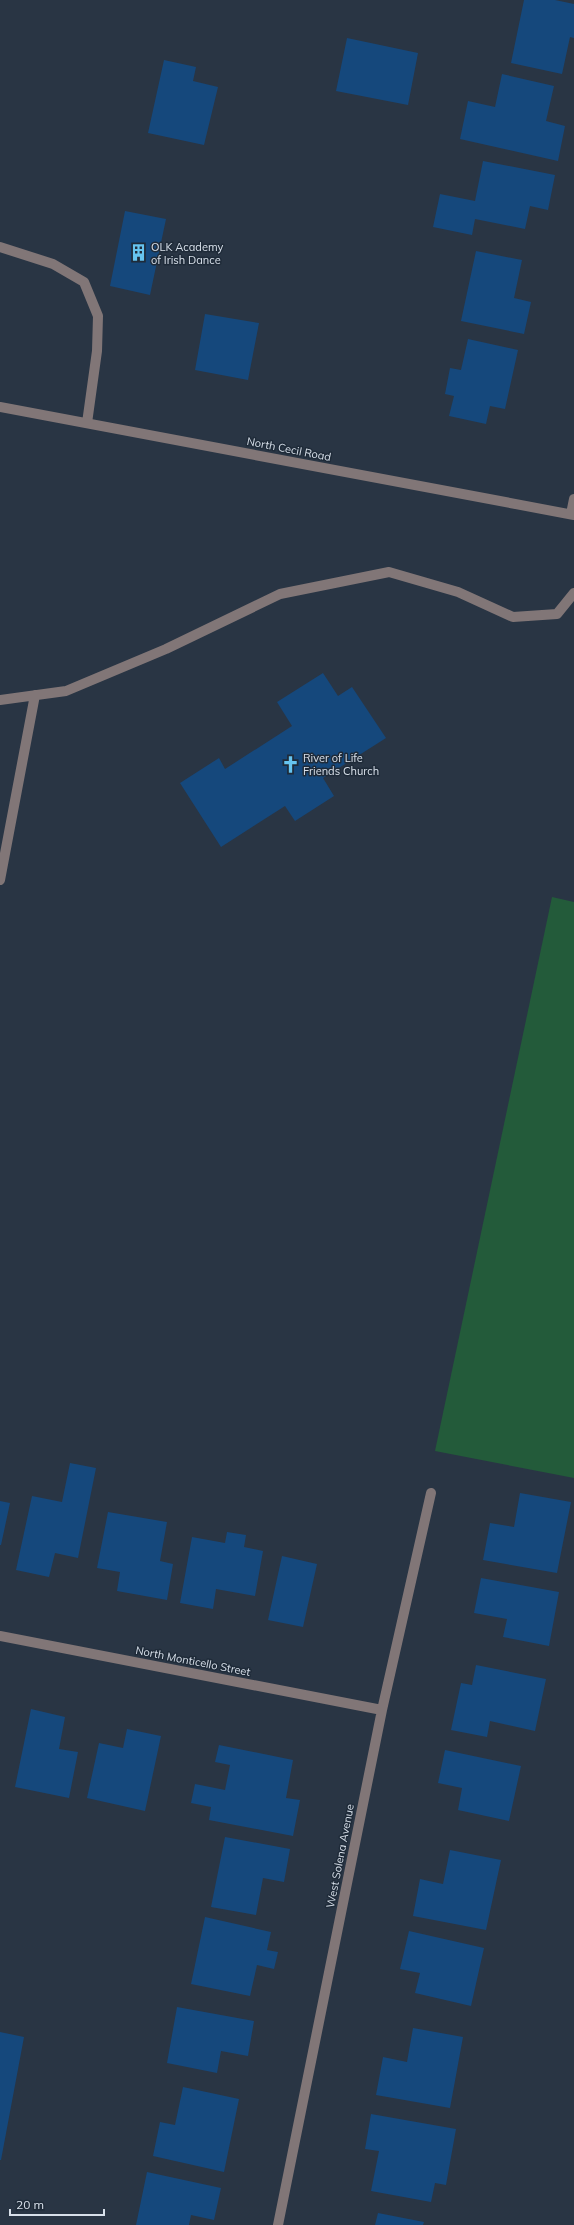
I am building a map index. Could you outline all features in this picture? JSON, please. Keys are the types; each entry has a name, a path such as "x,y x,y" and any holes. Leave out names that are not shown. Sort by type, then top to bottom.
{"street":[{"path":"0,247 53,264 84,282 98,316 97,351 87,423"},
{"name":"North Cecil Road","path":"0,407 572,514"},
{"path":"572,514 574,499"},
{"path":"0,700 66,691 138,661 280,594 389,572 458,592 513,617 558,614 574,594"},
{"path":"0,880 35,695"},
{"name":"West Solena Avenue","path":"278,2225 382,1710 431,1493"},
{"name":"North Monticello Street","path":"0,1636 382,1710"}],"green space":[{"path":"552,897 574,902 574,1478 435,1451"}],"building":[{"path":"524,0 555,0 574,4 574,38 570,37 562,74 511,63"},
{"path":"347,38 418,53 408,105 336,91"},
{"path":"164,60 196,67 193,81 218,87 204,145 148,133"},
{"path":"502,74 554,86 546,121 565,126 558,161 460,139 468,101 495,107"},
{"path":"483,161 555,175 548,210 530,206 525,229 475,219 472,235 433,227 440,194 475,201"},
{"name":"OLK Academy of Irish Dance","path":"125,211 166,219 150,295 110,286"},
{"path":"476,251 522,260 514,298 531,302 524,334 461,321"},
{"path":"205,314 259,323 248,380 195,370"},
{"path":"468,339 518,350 505,409 490,406 486,424 449,416 454,396 445,394 450,368 461,370"},
{"name":"River of Life Friends Church","path":"323,673 338,696 352,687 386,738 323,778 334,796 295,821 285,806 221,847 180,783 219,758 225,769 292,726 277,702"},
{"path":"70,1463 96,1468 78,1558 55,1553 49,1577 16,1570 32,1496 62,1502"},
{"path":"520,1493 571,1502 557,1573 483,1560 490,1523 514,1527"},
{"path":"0,1501 10,1503 1,1545 0,1545"},
{"path":"108,1512 167,1522 160,1561 173,1564 167,1600 117,1591 120,1572 97,1568"},
{"path":"227,1532 246,1535 244,1547 263,1551 255,1596 216,1589 213,1609 180,1603 192,1537 225,1543"},
{"path":"282,1556 317,1564 303,1627 268,1620"},
{"path":"481,1578 559,1592 549,1646 503,1637 507,1619 474,1613"},
{"path":"476,1665 546,1679 535,1731 490,1721 487,1737 451,1730 461,1683 472,1685"},
{"path":"31,1709 65,1717 59,1749 78,1752 69,1798 15,1787"},
{"path":"127,1729 161,1736 145,1811 87,1798 99,1743 123,1748"},
{"path":"219,1745 293,1760 286,1798 300,1800 293,1836 209,1820 211,1807 191,1803 195,1784 225,1790 230,1765 215,1762"},
{"path":"445,1750 521,1766 509,1821 458,1810 462,1788 438,1783"},
{"path":"225,1837 290,1849 284,1882 263,1878 256,1915 211,1907"},
{"path":"450,1850 501,1860 486,1930 413,1916 420,1879 443,1884"},
{"path":"205,1917 271,1932 267,1950 278,1952 274,1969 257,1965 250,1996 191,1984"},
{"path":"409,1931 484,1948 471,2006 415,1993 420,1973 400,1969"},
{"path":"177,2007 254,2021 248,2056 221,2051 217,2073 167,2063"},
{"path":"413,2028 463,2037 450,2108 376,2095 383,2057 407,2062"},
{"path":"0,2032 24,2037 1,2160 0,2160"},
{"path":"183,2087 239,2099 224,2172 153,2156 160,2122 175,2125"},
{"path":"371,2114 456,2129 446,2185 435,2183 431,2202 371,2191 379,2151 365,2149"},
{"path":"147,2172 221,2188 214,2220 191,2215 189,2225 136,2225"},
{"path":"378,2213 424,2222 423,2225 375,2225"}],"place":[{"name":"OLK Academy of Irish Dance","path":"138,253"},
{"name":"River of Life Friends Church","path":"290,764"}]}
